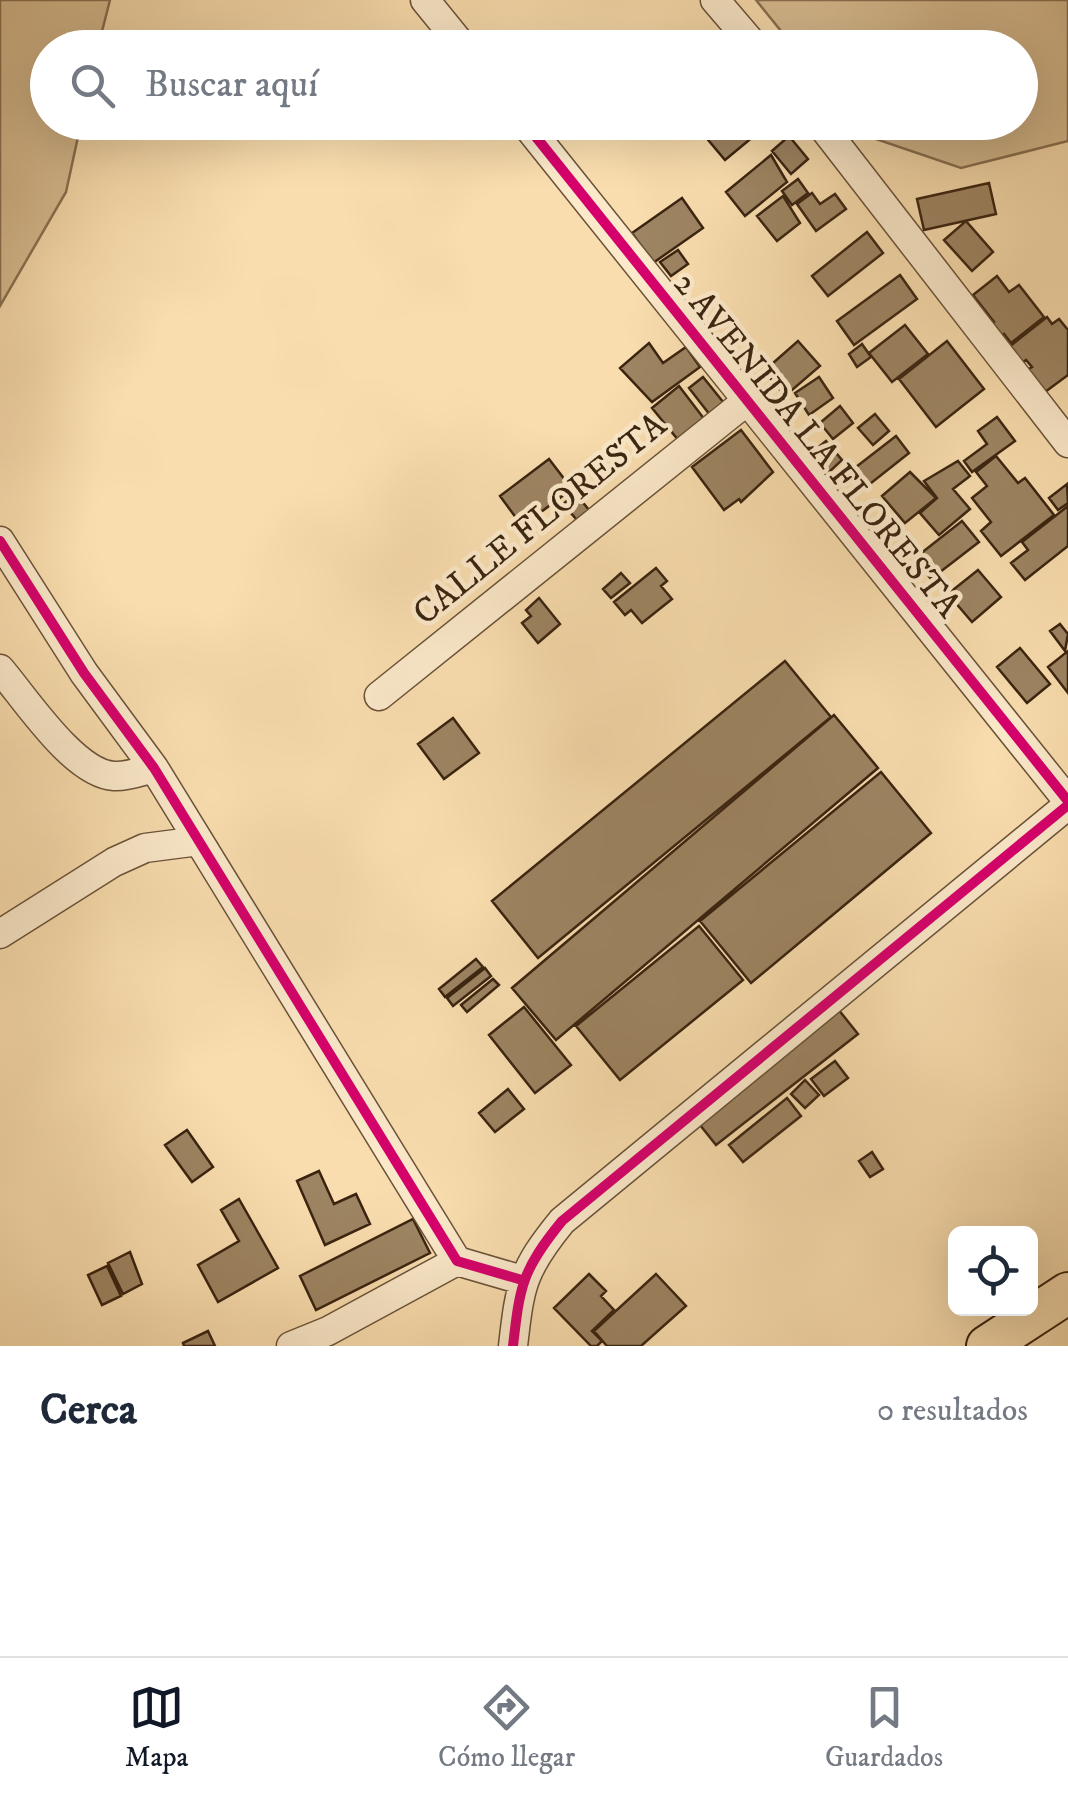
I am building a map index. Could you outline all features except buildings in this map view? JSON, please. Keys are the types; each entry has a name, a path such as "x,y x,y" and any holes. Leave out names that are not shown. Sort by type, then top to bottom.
{"highway":[{"path":"987,1346 1068,1293"},
{"path":"1016,1346 1068,1308"}],"street":[{"path":"425,0 449,30"},
{"path":"716,0 741,30"},
{"name":"2 AVENIDA LA FLORESTA","path":"539,140 1068,803"},
{"path":"833,140 1068,443"},
{"name":"CALLE FLORESTA","path":"379,696 748,400"},
{"path":"0,541 84,673 154,768 457,1261 522,1280"},
{"path":"0,669 72,754 94,769 118,776 154,768"},
{"path":"513,1346 522,1280 530,1259 562,1221 1068,803"},
{"path":"0,934 114,862 144,848 199,841"},
{"path":"290,1346 328,1332 457,1261"}],"shaded area":[{"path":"0,0 110,0 102,30 30,30 30,140 77,140 66,192 0,306"},
{"path":"756,0 1068,0 1068,141 961,168 879,140 1038,140 1038,30 780,30"}],"cycle path":[{"path":"538,140 1068,801"},
{"path":"0,541 84,673 154,768 457,1261 522,1280"},
{"path":"513,1346 525,1279 538,1253 562,1221 1068,805"}]}
